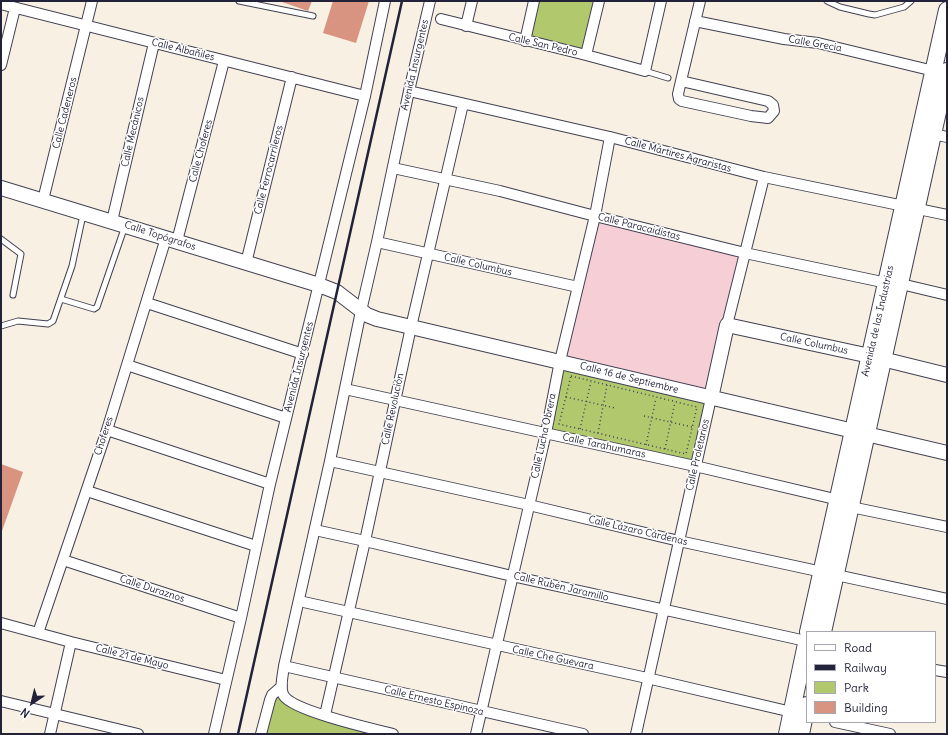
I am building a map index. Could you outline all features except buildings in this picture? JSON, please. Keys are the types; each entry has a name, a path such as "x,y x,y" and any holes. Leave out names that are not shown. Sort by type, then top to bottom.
{"main road":[{"name":"Avenida de las Industrias","path":"910,207 940,135 942,72 947,10"},
{"name":"Avenida de las Industrias","path":"809,631 829,572 910,207 942,72"},
{"name":"Avenida de las Industrias","path":"823,631 829,572"},
{"name":"Avenida de las Industrias","path":"801,734 806,652"},
{"name":"Avenida de las Industrias","path":"787,734 802,712"}],"street":[{"name":"Calle Cadeneros","path":"43,200 92,1"},
{"name":"Avenida Insurgentes","path":"214,734 270,484 365,96 386,1"},
{"name":"Avenida Insurgentes","path":"282,689 284,666 330,461 409,91 430,1"},
{"path":"466,26 472,1"},
{"path":"525,40 534,1"},
{"path":"586,55 599,1"},
{"path":"645,71 661,1"},
{"path":"681,82 768,101 773,105 774,111 768,118 751,116 682,101 679,99 678,94 700,1"},
{"name":"Calle Albañiles","path":"1,4 365,96"},
{"path":"1,65 16,8"},
{"name":"Calle San Pedro","path":"441,19 645,71"},
{"name":"Calle Grecia","path":"695,21 784,39 818,43 942,72"},
{"name":"Calle Mecánicos","path":"112,221 154,43"},
{"name":"Calle Choferes","path":"171,240 224,61"},
{"name":"Calle Ferrocarrileros","path":"246,263 292,77"},
{"name":"Calle Mártires Agraristas","path":"409,91 610,137 764,177 947,215"},
{"name":"Calle Revolución","path":"325,715 365,541 394,399 463,104"},
{"name":"Calle Lucha Obrera","path":"476,734 546,433 560,361 595,216 610,137"},
{"name":"Calle Paracaidistas","path":"393,168 500,191 745,253 947,295"},
{"name":"Calle Proletarios","path":"636,734 647,678 727,325 764,177"},
{"name":"Calle Topógrafos","path":"2,190 84,212 319,285"},
{"name":"Choferes","path":"38,633 107,430 147,303 171,240"},
{"name":"Calle Columbus","path":"377,242 578,287"},
{"name":"Calle 16 de Septiembre","path":"319,285 337,292 361,311 377,319 947,453"},
{"path":"147,303 303,354"},
{"name":"Calle Columbus","path":"727,325 947,375"},
{"path":"127,365 286,418"},
{"name":"Calle Tarahumaras","path":"345,389 695,466 947,527"},
{"path":"107,430 270,484"},
{"name":"Calle Lázaro Cárdenas","path":"330,461 529,505 679,541 829,572 947,599"},
{"path":"86,491 256,546"},
{"name":"Calle Rubén Jaramillo","path":"315,530 663,610 806,637"},
{"name":"Calle Duraznos","path":"63,560 241,618"},
{"name":"Calle Che Guevara","path":"299,601 496,646 802,712"},
{"name":"Calle 21 de Mayo","path":"1,623 71,642 226,680"},
{"path":"50,734 71,642"},
{"name":"Calle Ernesto Espinoza","path":"284,666 583,734"},
{"path":"936,670 947,672"},
{"path":"261,734 272,695 282,689 284,697 294,705 393,734"},
{"path":"1,701 138,734"},
{"path":"840,723 890,734"}],"lane":[{"path":"239,1 313,16"},
{"path":"827,1 840,7 875,15 904,7 911,1"},
{"path":"645,71 668,78"},
{"path":"1,326 18,321 48,324 55,318 74,258 84,212"},
{"path":"61,299 94,309 98,307 126,225"},
{"path":"1,239 21,254 13,295"}],"path":[{"path":"571,376 592,381 697,407 686,454 559,424 571,376"},
{"path":"580,429 592,381"},
{"path":"598,433 607,385"},
{"path":"566,397 615,408"},
{"path":"646,445 656,397"},
{"path":"665,449 676,401"},
{"path":"644,416 692,427"}],"shaded area":[{"path":"595,216 739,257 711,398 560,361"}],"green space":[{"path":"534,1 599,1 586,55 525,41"},
{"path":"560,361 711,398 695,466 546,433"},
{"path":"282,692 325,715 403,734 261,734 270,700"}],"railway":[{"path":"238,734 402,1"}]}
